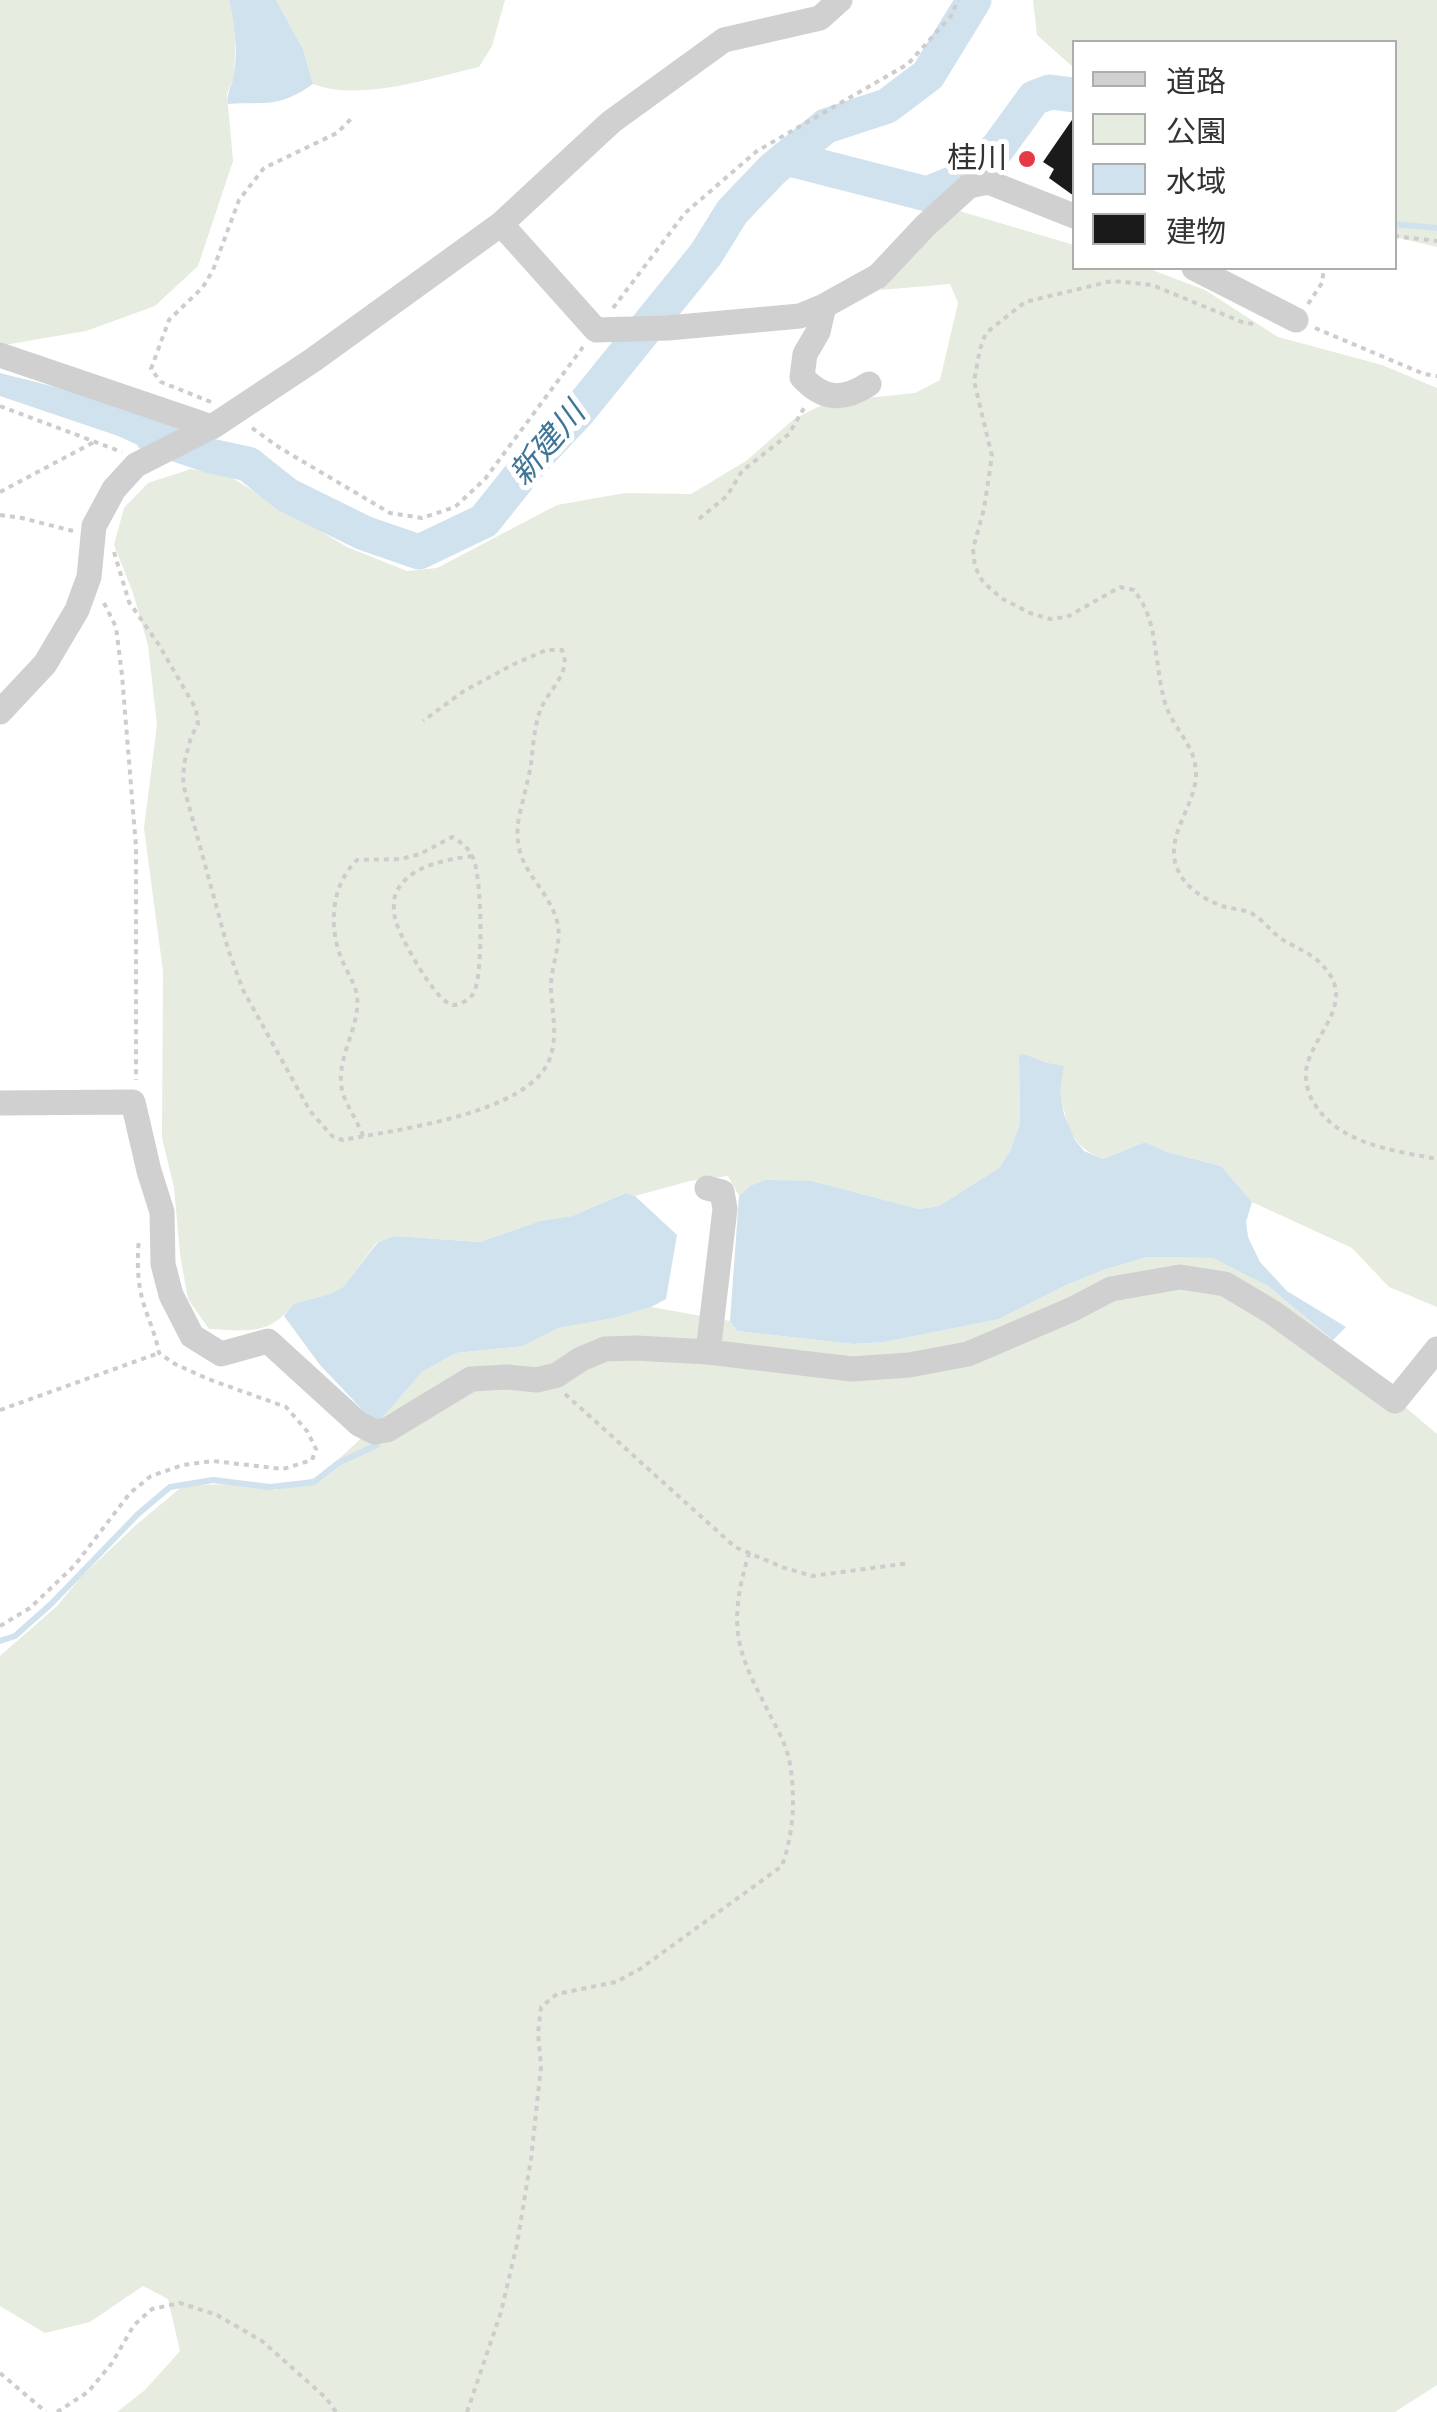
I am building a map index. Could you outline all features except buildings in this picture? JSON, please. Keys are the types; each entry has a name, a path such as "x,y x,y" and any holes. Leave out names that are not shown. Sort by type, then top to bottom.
{"street":[{"path":"0,712 45,664 77,610 103,544 94,526 114,488 136,465 206,430 313,360 501,224 612,122 724,40 820,18 840,0"},
{"path":"501,224 596,330 800,316 878,276 969,186 988,182 1072,215"},
{"path":"1198,270 1296,320"},
{"path":"824,306 818,332 805,354 802,377 815,390 834,396 858,392 869,384"},
{"path":"0,355 206,430"},
{"path":"0,1103 134,1102 162,1212 163,1264 171,1295 192,1336 221,1354 268,1340 359,1424 375,1432 387,1430 471,1380 537,1380 557,1376 605,1349 708,1352 852,1369 909,1365 968,1354 1111,1289 1180,1277 1226,1284 1272,1312 1394,1401 1437,1350"},
{"path":"707,1188 722,1192 725,1209 708,1352"}],"path":[{"path":"354,116 337,133 264,168 239,200 213,270 203,286 169,320 151,370 161,382 236,412 280,448 390,513 422,518 455,507 485,479 685,213 757,151 908,64 952,16 958,0"},
{"path":"1397,236 1437,241"},
{"path":"1324,270 1322,282 1296,320 1437,376"},
{"path":"1258,325 1152,284 1112,281 1025,302 986,334 974,381 992,456 973,550 975,567 983,582 1001,598 1050,619 1067,616 1120,587 1134,590 1146,610 1167,708 1191,747 1196,764 1192,798 1173,854 1177,871 1190,888 1206,899 1249,912 1327,970 1335,1006 1306,1070 1308,1093 1328,1122 1344,1134 1386,1150 1437,1159"},
{"path":"699,519 728,496 742,471 789,434 815,390"},
{"path":"0,406 119,449 136,465"},
{"path":"0,492 96,441"},
{"path":"0,516 39,522 103,544 129,602 196,709 198,724 184,764 184,784 228,948 243,990 310,1110 332,1136 343,1140 468,1114 508,1097 542,1072 555,1038 551,992 558,927 517,844 540,709 565,670 567,659 562,650 546,650 464,691 422,721"},
{"path":"89,577 116,627 122,675 136,847 134,1102"},
{"path":"363,1136 343,1093 341,1073 358,1000 335,944 333,919 338,887 344,872 357,860 401,859 452,837 464,844 473,856 479,875 480,969 471,998 455,1006 444,1003 435,992 403,939 395,920 393,900 411,874 448,858 473,856"},
{"path":"0,1626 30,1608 75,1566 130,1492 151,1476 213,1460 283,1469 312,1460 316,1449 307,1431 286,1407 208,1379 159,1353 137,1270 139,1235"},
{"path":"0,1410 159,1353"},
{"path":"547,1378 735,1548 812,1576 910,1563"},
{"path":"468,2412 501,2312 518,2244 541,2067 541,2007 556,1994 616,1982 640,1969 782,1866 790,1843 794,1798 788,1757 740,1648 736,1617 749,1554"},
{"path":"57,2412 88,2392 112,2363 134,2324 152,2309 180,2303 217,2316 262,2342 326,2398 336,2412"},
{"path":"0,2374 46,2412"}],"green space":[{"path":"0,0 229,0 236,28 234,77 227,94 233,161 198,266 155,306 86,331 4,345 0,344"},
{"path":"276,0 505,0 492,46 479,67 418,82 351,90 313,84 303,49"},
{"path":"1033,0 1437,0 1437,247 1397,237 1397,40 1072,40 1072,66 1037,35"},
{"path":"956,210 1072,244 1072,270 1152,270 1205,290 1278,337 1382,365 1437,388 1437,1307 1389,1287 1352,1248 1252,1202 1221,1166 1145,1142 1103,1159 1091,1154 1076,1141 1068,1125 1058,1086 1047,1063 1025,1054 1019,1056 1020,1124 1010,1151 999,1168 939,1206 919,1209 812,1181 750,1186 739,1196 728,1176 690,1181 635,1196 624,1193 572,1216 540,1221 480,1242 394,1236 377,1242 343,1287 293,1304 266,1327 209,1329 188,1299 174,1187 162,1138 163,971 144,828 157,725 148,645 114,545 124,508 148,483 191,469 227,475 347,547 407,571 437,568 557,505 625,493 691,494 746,461 794,419 828,402 915,393 940,380 958,303 950,284 880,290"},
{"path":"1147,1257 1214,1258 1268,1286 1437,1434 1437,2385 1395,2412 117,2412 145,2390 180,2351 168,2299 143,2286 90,2322 45,2333 0,2306 0,1656 57,1606 81,1577 136,1525 184,1485 236,1484 276,1490 320,1476 378,1423 422,1372 456,1353 523,1346 557,1328 651,1307 730,1321 737,1331 853,1344 884,1342 999,1319 1066,1285"}],"water":[{"path":"229,0 276,0 303,49 313,84 281,101 228,104 236,54"},
{"path":"0,373 134,411 210,445 175,462 118,436 0,396"},
{"path":"1019,1055 1064,1066 1060,1091 1064,1114 1084,1151 1103,1159 1145,1142 1221,1166 1252,1202 1246,1222 1248,1237 1260,1262 1287,1291 1346,1327 1333,1340 1268,1286 1213,1258 1147,1257 1066,1285 999,1319 884,1342 853,1344 737,1331 730,1321 739,1196 766,1180 812,1181 919,1209 939,1206 999,1168 1010,1151 1020,1124"},
{"path":"625,1193 635,1196 677,1235 666,1299 614,1318 558,1328 523,1346 456,1353 422,1372 378,1423 320,1365 284,1316 293,1304 343,1287 378,1242 394,1236 480,1242 540,1221 572,1216"}],"waterway":[{"name":"新建川","path":"152,436 248,464 287,495 364,533 419,552 484,521 706,254 732,212 773,169 826,126 887,106 928,75 974,0"},
{"path":"786,158 927,194 954,183 997,149 1034,98 1050,92 1072,95"},
{"path":"1397,224 1437,228"},
{"path":"0,1641 15,1636 51,1604 138,1514 170,1487 213,1480 270,1487 314,1482 338,1463 377,1445 377,1439"}],"place":[{"name":"桂川","path":"1027,159"}]}
